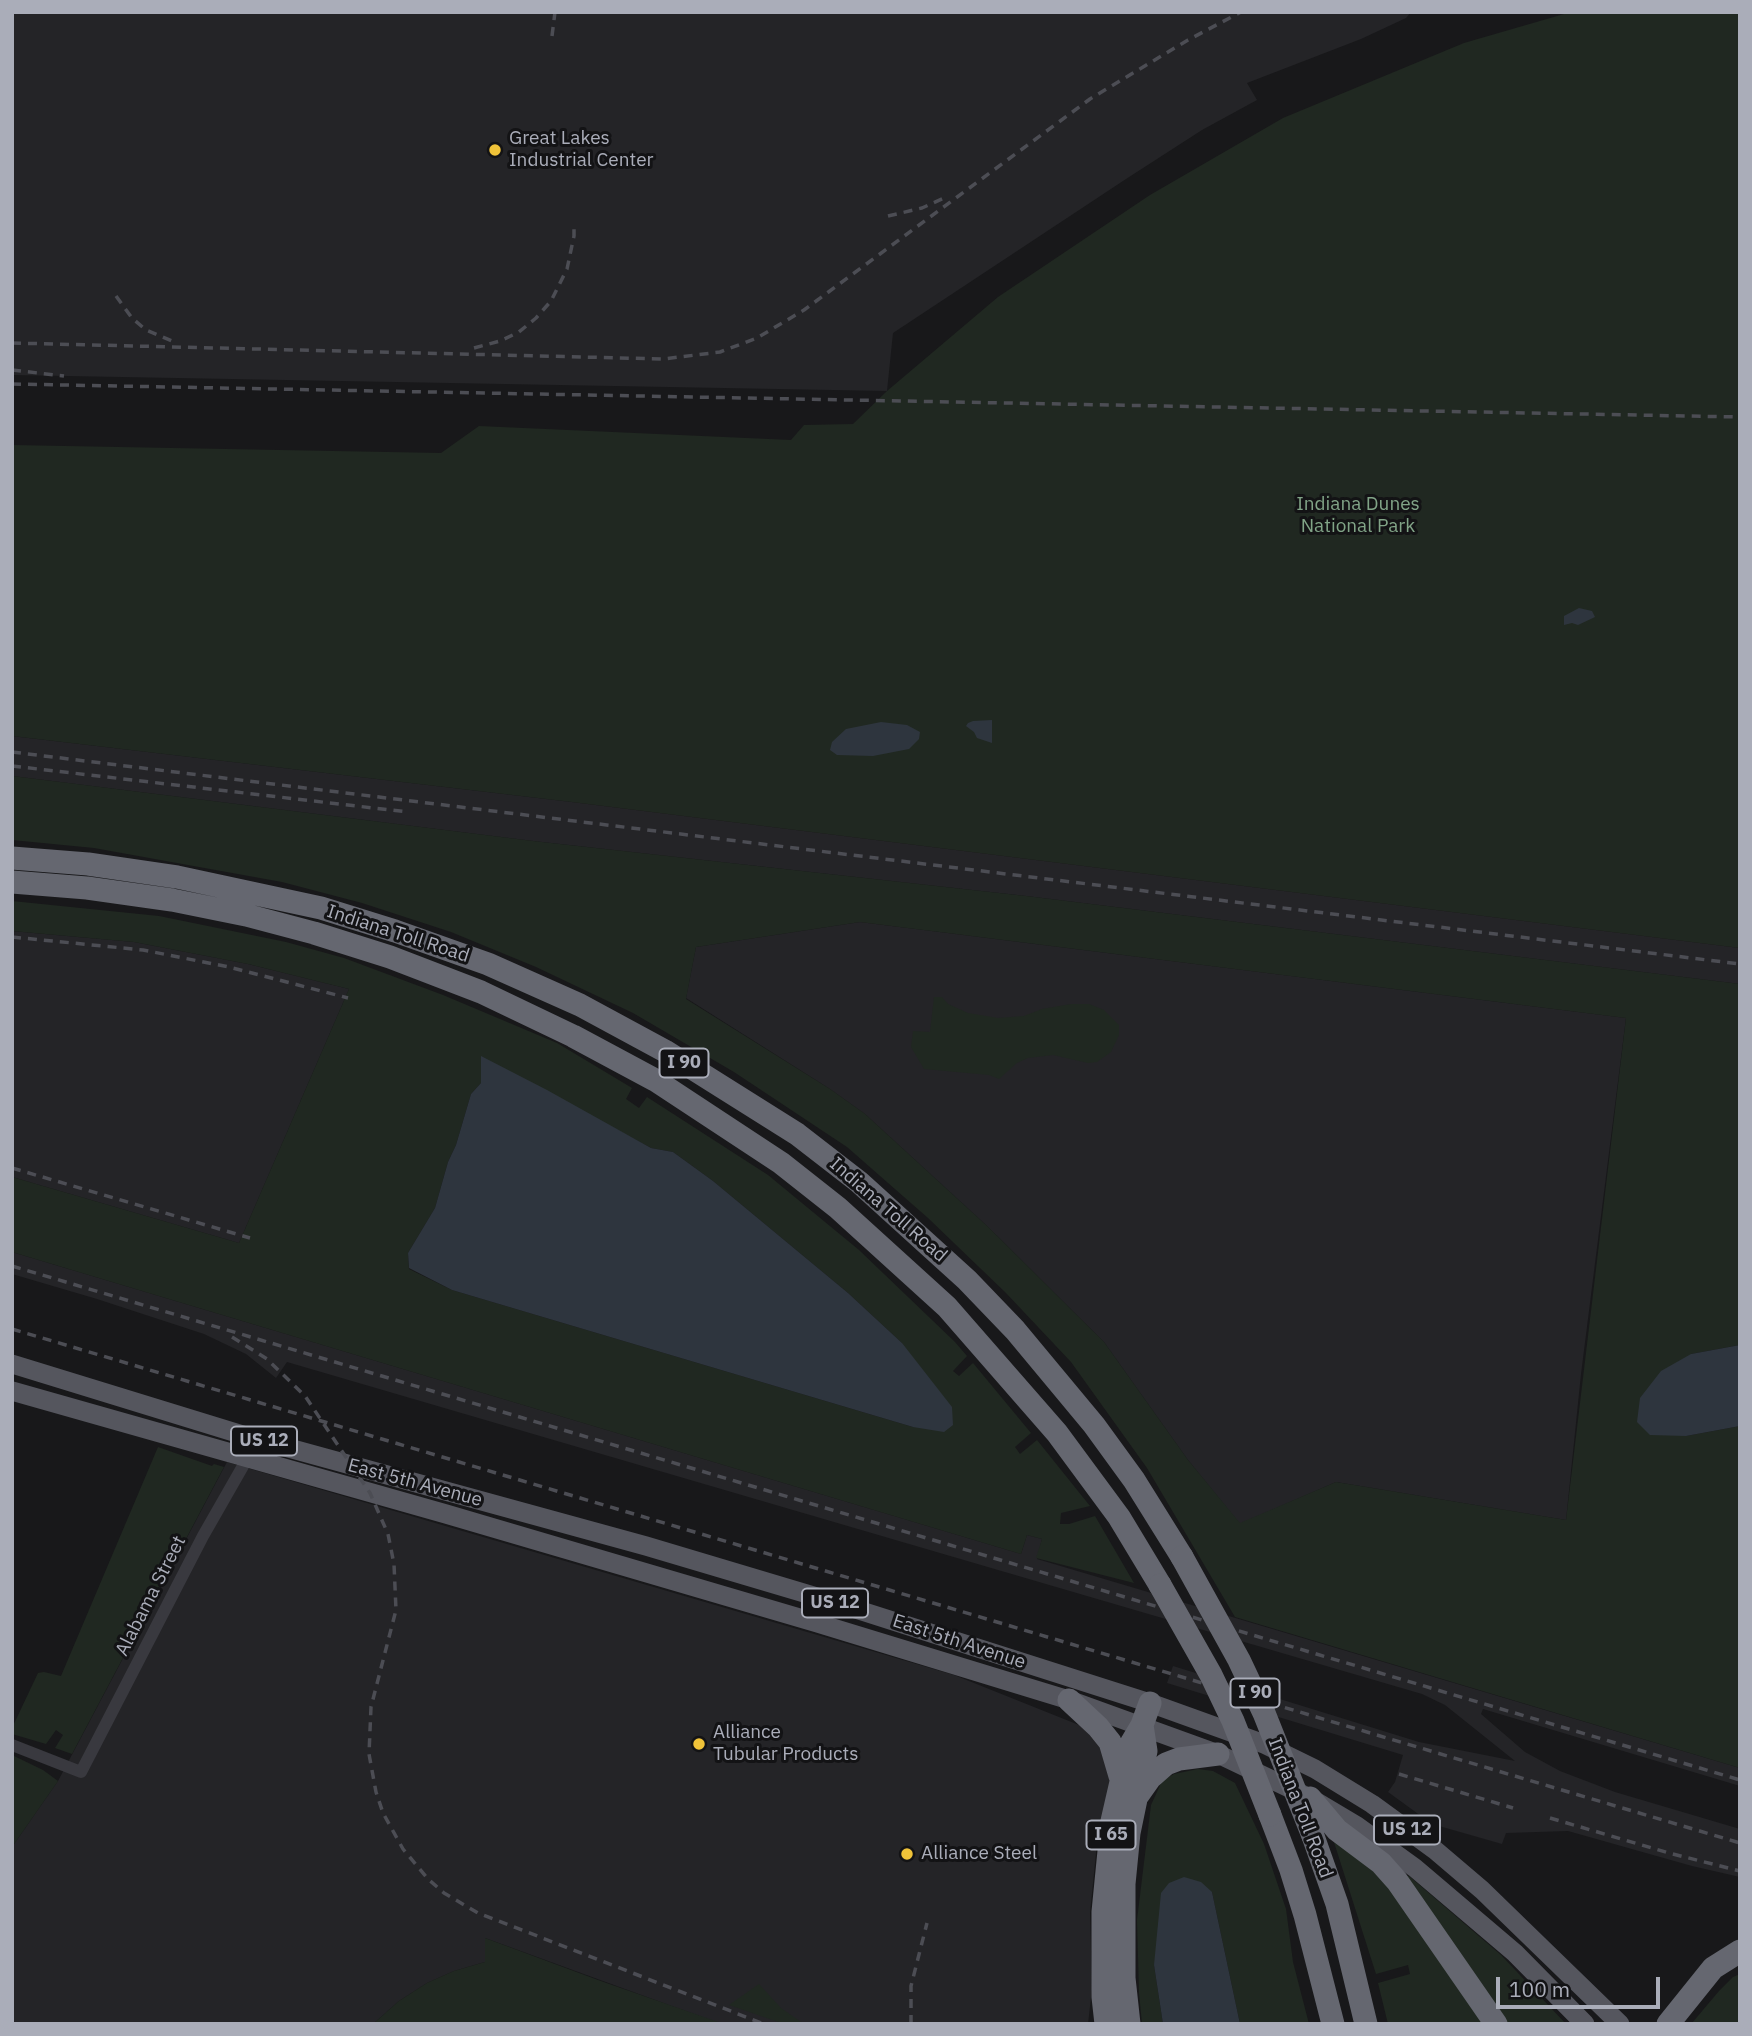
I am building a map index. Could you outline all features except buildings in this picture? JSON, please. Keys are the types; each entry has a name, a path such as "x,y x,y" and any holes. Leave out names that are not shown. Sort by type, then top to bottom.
{"highway":[{"name":"Indiana Toll Road","path":"12,858 88,864 177,877 321,908 395,930 488,964 580,1005 665,1051 797,1135 859,1182 967,1280 1023,1339 1094,1425 1134,1480 1182,1557 1239,1660 1264,1713 1313,1836 1336,1905 1367,2024"},
{"name":"Indiana Toll Road","path":"12,882 87,888 172,900 246,915 390,957 481,992 573,1035 654,1080 727,1126 838,1208 947,1307 1057,1433 1119,1517 1211,1675 1233,1721 1291,1870 1333,2024"},
{"path":"1069,1700 1110,1742 1121,1779"},
{"name":"I 65","path":"1106,2024 1102,1950 1106,1870 1129,1747 1142,1726 1150,1703"},
{"name":"I 65","path":"1129,2024 1125,1997 1122,1912 1124,1874 1146,1751 1142,1726"},
{"path":"1136,1797 1150,1778 1166,1764 1179,1759 1218,1755"},
{"path":"1310,1798 1337,1830 1361,1847 1397,1881 1496,2024"},
{"path":"1102,1950 1109,1951 1113,1956 1118,2024"},
{"path":"1668,2024 1696,1985 1713,1968 1740,1951"},
{"path":"1681,2024 1706,1991 1740,1964"}],"main road":[{"name":"East 5th Avenue","path":"12,1364 256,1439 646,1546 1150,1703 1264,1744 1315,1769 1371,1804 1435,1850 1482,1890 1620,2024"},
{"name":"East 5th Avenue","path":"12,1391 469,1521 1069,1700 1218,1755 1310,1798 1357,1826 1406,1861 1516,1953 1585,2024"}],"street":[{"name":"Alabama Street","path":"12,1745 81,1772 256,1439"}],"shaded area":[{"path":"12,12 1411,12 1406,18 1361,39 1247,83 1257,100 1202,130 893,333 887,391 12,375"},
{"path":"1579,608 1592,611 1595,617 1578,625 1564,625 1564,616"},
{"path":"992,720 992,743 977,738 966,726 973,721"},
{"path":"881,722 907,725 920,732 919,739 909,749 873,756 837,755 830,750 832,742 846,729"},
{"path":"12,736 572,802 1740,948 1740,984 1026,896 533,841 12,776"},
{"path":"860,922 1626,1018 1581,1374 1566,1520 1336,1482 1240,1524 1188,1460 1104,1342 986,1225 865,1114 686,998 696,947"},
{"path":"12,931 134,942 248,964 349,989 239,1243 12,1177"},
{"path":"481,1056 651,1148 673,1152 713,1181 848,1293 902,1343 952,1407 953,1425 944,1432 913,1427 452,1290 409,1268 408,1253 435,1208 471,1094 481,1083"},
{"path":"12,1252 1021,1554 1027,1535 1042,1539 1037,1559 1740,1768 1740,1786 1483,1709 1481,1714 1525,1752 1560,1771 1615,1792 1740,1829 1740,1877 1568,1831 1506,1833 1502,1844 1432,1824 1388,1792 1395,1782 1403,1755 1167,1683 1173,1666 1419,1742 1515,1761 1445,1705 1422,1694 287,1362 276,1378 246,1354 204,1334 12,1274"},
{"path":"1740,1345 1740,1426 1686,1436 1650,1435 1637,1422 1640,1398 1661,1371 1691,1354"},
{"path":"227,1462 954,1675 1079,1725 1099,1738 1112,1783 1097,1843 1090,1913 1092,1988 1088,2024 721,2024 485,1938 485,1962 427,1983 399,2001 373,2024 12,2024 12,1847 58,1781"},
{"path":"1184,1877 1201,1882 1212,1892 1240,2024 1163,2024 1154,1965 1161,1893 1169,1883"}],"green space":[{"name":"Indiana Dunes National Park","path":"1571,12 1740,12 1740,948 572,802 12,736 12,445 441,453 479,426 791,440 804,425 853,424 887,391 998,297 1150,195 1283,118 1464,43"},
{"path":"12,776 533,841 1026,896 1740,984 1740,1345 1691,1354 1686,1436 1740,1426 1740,1768 1235,1617 1147,1468 1071,1362 1006,1293 928,1218 847,1147 734,1072 633,1013 536,967 451,932 362,903 282,882 94,848 12,840","holes":["860,922 1626,1018 1566,1520 1336,1482 1240,1523 1188,1460 1104,1342 986,1225 865,1114 830,1089 686,999 696,947"]},
{"path":"12,901 159,916 286,942 344,958 443,995 557,1043 632,1088 626,1099 639,1108 647,1097 768,1175 859,1250 967,1356 953,1371 959,1376 973,1363 1031,1433 1015,1447 1020,1454 1037,1440 1090,1506 1061,1513 1060,1524 1095,1516 1134,1583 1036,1558 1042,1539 1027,1535 1021,1554 12,1252 12,1177 239,1243 349,989 248,964 134,942 12,931","holes":["481,1057 651,1148 673,1152 713,1181 848,1293 902,1343 913,1427 452,1290 409,1269 408,1253 435,1208 471,1094 481,1083"]},
{"path":"934,997 942,997 948,1004 968,1013 998,1018 1024,1016 1042,1009 1071,1004 1089,1004 1104,1010 1119,1025 1119,1035 1111,1052 1097,1062 1088,1063 1053,1055 1028,1058 1017,1063 999,1079 989,1075 924,1069 911,1047 913,1031 930,1032"},
{"path":"158,1447 212,1466 214,1464 224,1467 72,1754 55,1748 63,1735 56,1730 46,1744 12,1734 12,1728 38,1673 61,1676"},
{"path":"12,1755 43,1770 58,1781 12,1847"},
{"path":"1198,1769 1213,1771 1235,1783 1264,1844 1286,1909 1293,1962 1309,2024 1240,2024 1212,1892 1154,1965 1163,2024 1142,2024 1137,1920 1151,1805 1162,1781 1174,1774"},
{"path":"1333,1839 1354,1852 1390,1888 1484,2024 1388,2024 1378,1983 1410,1974 1408,1965 1376,1974"},
{"path":"1403,1876 1409,1876 1501,1955 1566,2024 1504,2024"},
{"path":"485,1938 724,2024 373,2024 399,2001 427,1983 485,1962"},
{"path":"1740,1974 1740,2024 1692,2023 1719,1991"},
{"path":"759,1984 781,2008 804,2024 784,2024 729,2005"}],"railway":[{"path":"552,36 555,12"},
{"path":"12,343 663,359 720,352 757,338 804,310 1090,99 1188,40 1241,12"},
{"path":"888,216 922,208 944,198"},
{"path":"474,348 500,341 519,332 551,301 567,269 574,224"},
{"path":"116,296 132,318 146,330 172,341"},
{"path":"12,370 64,376"},
{"path":"12,384 1740,417"},
{"path":"12,752 1740,964"},
{"path":"12,766 408,812"},
{"path":"12,937 143,950 229,967 348,998"},
{"path":"12,1168 250,1238"},
{"path":"12,1266 1740,1780"},
{"path":"12,1329 1740,1843"},
{"path":"232,1337 267,1359 305,1396 370,1493 388,1534 394,1564 396,1610 371,1707 369,1754 383,1813 403,1849 428,1879 444,1893 478,1913 764,2024"},
{"path":"1399,1774 1513,1808"},
{"path":"1550,1818 1740,1871"},
{"path":"911,2024 911,1986 927,1923"}],"place":[{"name":"Great Lakes Industrial Center","path":"495,150"},
{"name":"Alliance Tubular Products","path":"699,1744"},
{"name":"Alliance Steel","path":"907,1854"}]}
